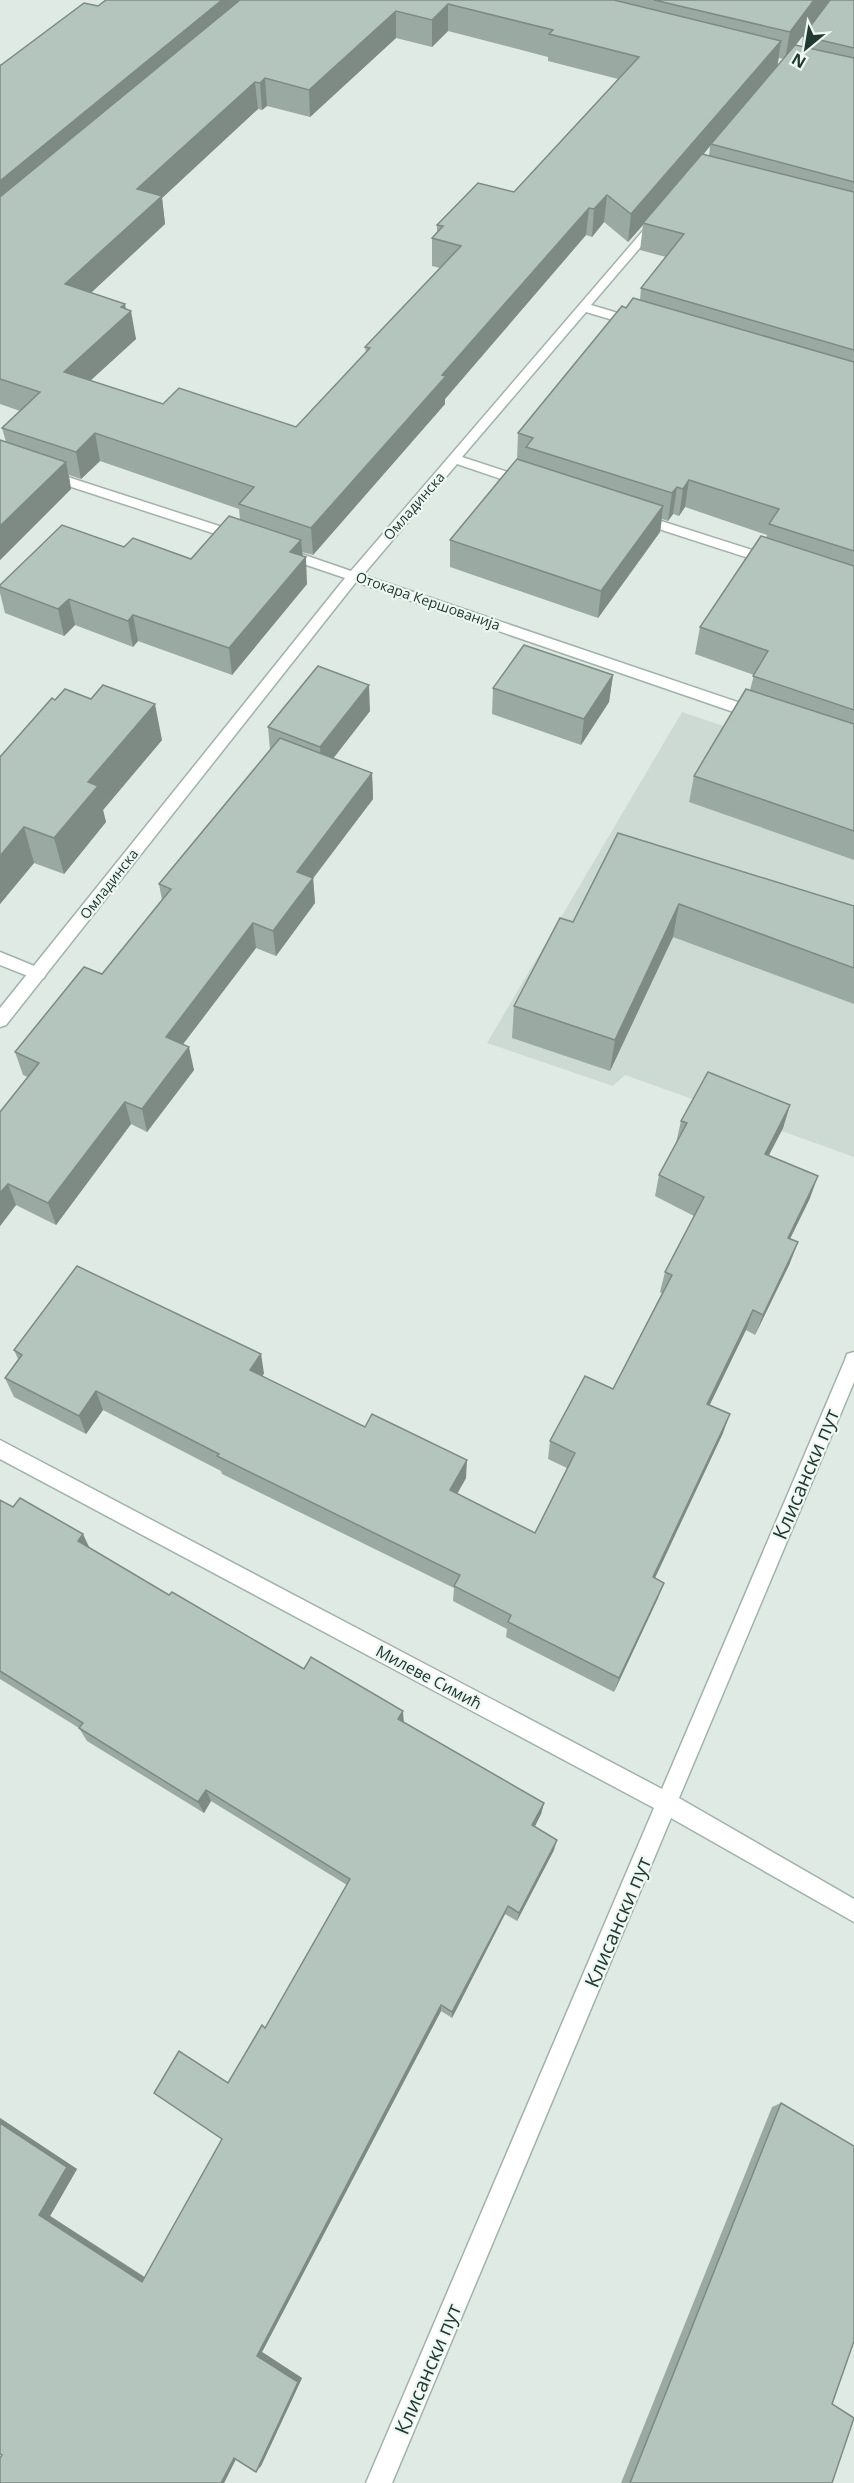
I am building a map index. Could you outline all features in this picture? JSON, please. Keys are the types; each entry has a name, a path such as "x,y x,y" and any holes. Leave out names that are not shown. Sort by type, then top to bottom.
{"street":[{"name":"Омладинска","path":"0,1020 354,576 666,210"},
{"path":"584,307 651,327"},
{"path":"454,459 543,488"},
{"name":"Отокара Кершованија","path":"34,470 776,720"},
{"path":"620,513 787,566"},
{"path":"0,958 38,974"},
{"name":"Клисански пут","path":"379,2483 854,1360"},
{"name":"Милеве Симић","path":"0,1449 668,1804 854,1911"}],"shaded area":[{"path":"682,712 854,770 854,1157 625,1075 613,1086 487,1043"}],"building":[{"path":"106,0 222,0 0,181 0,65 84,3 98,6"},
{"path":"240,0 614,0 781,41 631,214 607,195 594,209 589,208 442,375 446,376 311,528 239,504 254,487 95,433 76,452 2,428 40,392 0,379 0,197","holes":["448,4 553,30 549,34 639,57 514,192 478,183 437,225 443,226 432,238 461,246 365,347 370,348 296,427 179,388 163,404 64,372 131,311 121,307 125,304 65,284 162,196 137,189 255,82 260,83 265,78 309,90 396,11 432,20"]},
{"path":"654,0 814,0 790,32"},
{"path":"830,0 854,0 854,48 803,36"},
{"path":"795,45 854,58 854,182 711,144"},
{"path":"702,154 854,192 854,350 641,288 684,234 643,223"},
{"path":"633,298 854,362 854,551 769,524 779,509 689,480 683,489 677,487 672,493 526,447 533,438 518,433 622,306 626,308"},
{"path":"0,440 66,462 0,526"},
{"path":"517,459 663,506 601,591 450,540"},
{"path":"229,516 301,540 290,552 306,557 229,648 133,615 128,621 69,599 58,609 0,587 62,525 124,547 133,538 191,559"},
{"path":"761,536 854,566 854,710 753,676 768,651 700,627"},
{"path":"524,645 613,675 584,719 493,688"},
{"path":"318,666 369,685 320,747 268,727"},
{"path":"103,685 155,704 88,782 98,786 54,838 24,827 0,856 0,757 52,698 55,700 65,689 91,699"},
{"path":"746,689 854,724 854,831 694,776"},
{"path":"280,738 372,773 297,872 313,878 273,931 253,923 166,1037 189,1047 142,1109 125,1102 48,1203 8,1184 0,1193 0,1112 39,1063 15,1052 84,967 102,974 171,889 159,884"},
{"path":"618,833 854,906 854,968 679,904 615,1040 514,1006 560,918 573,922"},
{"path":"708,1072 790,1105 765,1154 818,1176 788,1238 798,1242 763,1315 753,1310 707,1404 730,1414 653,1577 664,1583 619,1678 508,1622 511,1615 454,1586 460,1575 217,1456 219,1454 96,1391 79,1416 5,1378 22,1355 14,1350 77,1266 261,1354 250,1370 365,1427 372,1414 467,1460 450,1490 535,1533 575,1453 550,1441 585,1376 613,1389 672,1275 665,1272 704,1197 659,1175 687,1123 681,1121"},
{"path":"20,1498 83,1534 78,1541 169,1595 172,1592 304,1669 311,1657 403,1711 398,1719 544,1803 532,1825 557,1840 519,1913 508,1906 452,2012 441,2005 257,2356 298,2382 256,2472 234,2458 221,2483 0,2483 2,2455 0,2454 0,2123 67,2167 39,2215 142,2282 222,2139 154,2093 179,2051 228,2083 262,2025 265,2028 350,1879 206,1790 198,1802 79,1728 83,1723 0,1671 0,1500 13,1507"},
{"path":"781,2103 854,2146 854,2341 832,2404 854,2418 832,2483 630,2483"}]}
